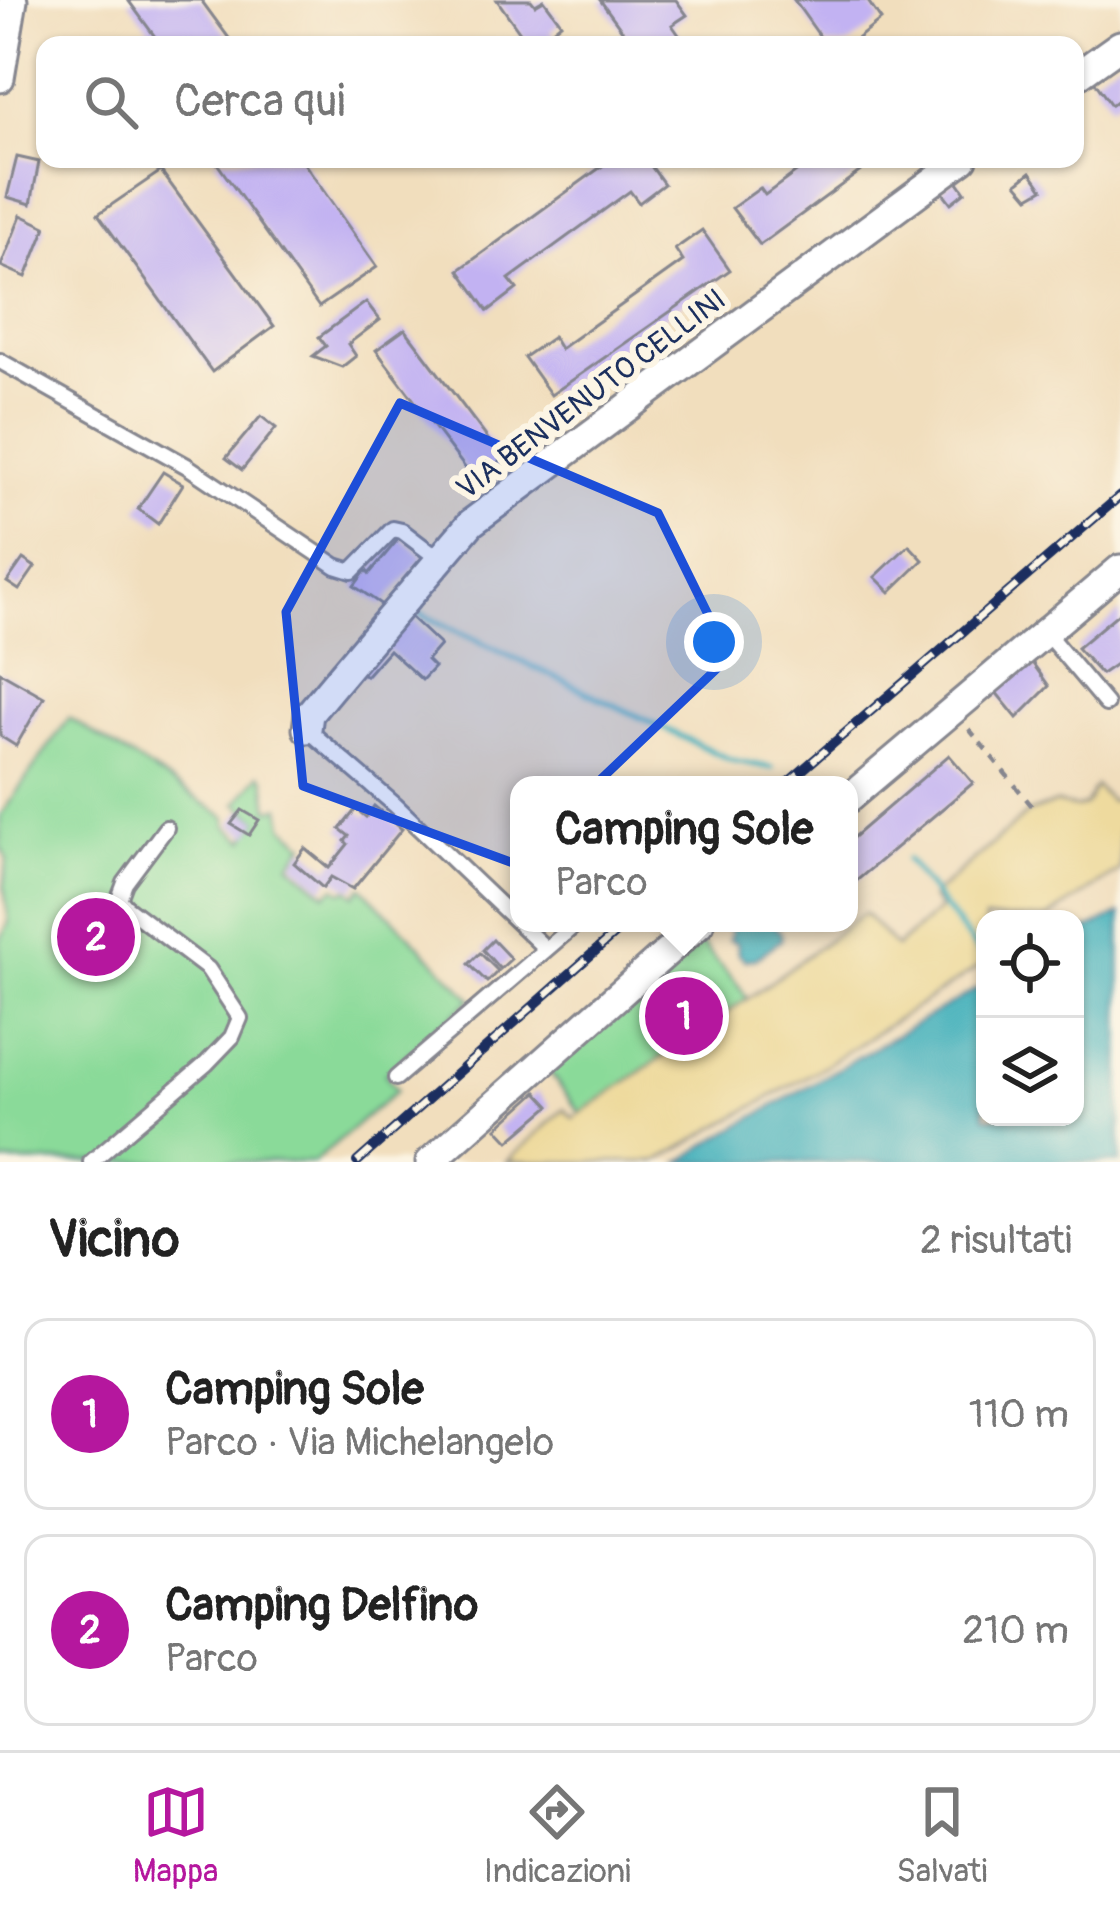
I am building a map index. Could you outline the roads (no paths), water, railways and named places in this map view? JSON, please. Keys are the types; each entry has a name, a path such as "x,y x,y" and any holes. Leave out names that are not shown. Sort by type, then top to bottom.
{"street":[{"path":"0,79 13,0"},
{"path":"1084,71 1120,45"},
{"name":"VIA BENVENUTO CELLINI","path":"307,729 309,714 471,523 951,168"},
{"path":"858,790 1120,568"},
{"path":"430,1162 690,932"}],"lane":[{"path":"0,361 187,466 335,566 352,571 393,529 440,560"},
{"path":"1042,636 1106,704"},
{"path":"307,729 510,915"},
{"path":"91,1162 206,1064 232,1037 240,1018 208,969 119,899 125,883 166,828"},
{"path":"528,932 546,949"},
{"path":"396,1078 566,932"}],"water":[{"path":"1120,914 1120,1162 681,1162 976,989 976,1126 1084,1126 1084,931"},
{"path":"730,932 781,933 781,940 755,959 745,960 738,954 737,943 729,940"}],"waterway":[{"path":"419,613 731,760 772,768"},
{"path":"907,860 976,948"}],"railway":[{"path":"795,776 1120,496"},
{"path":"357,1162 617,932"}],"place":[{"name":"Camping Delfino","path":"96,937"},
{"name":"Camping Sole","path":"684,1016"}]}
